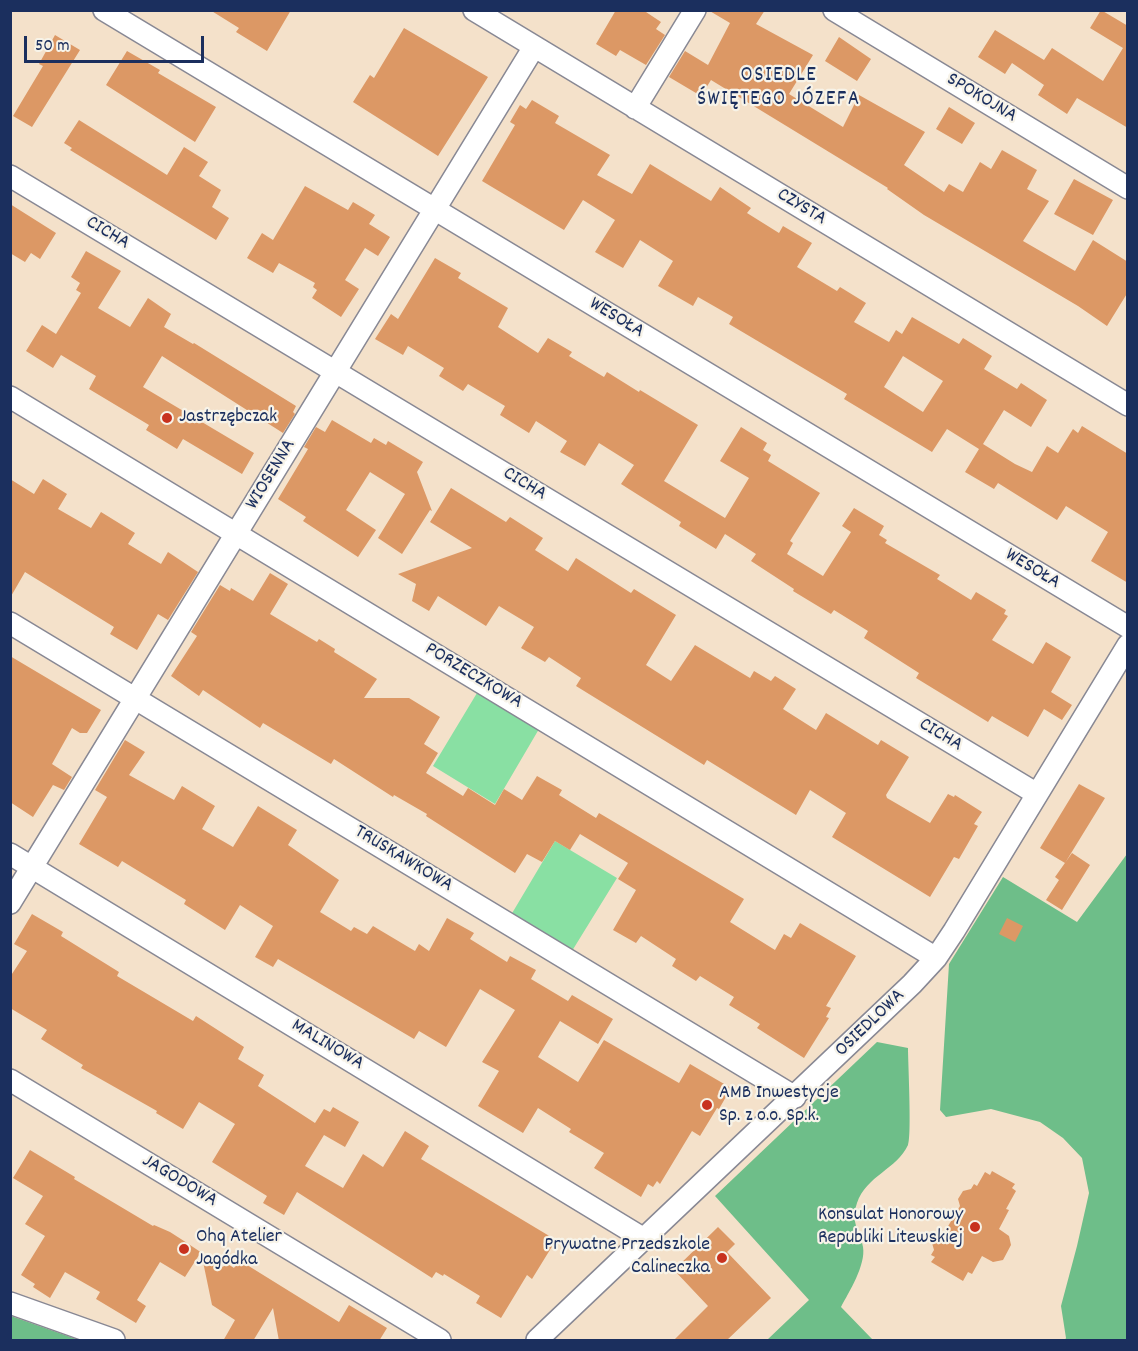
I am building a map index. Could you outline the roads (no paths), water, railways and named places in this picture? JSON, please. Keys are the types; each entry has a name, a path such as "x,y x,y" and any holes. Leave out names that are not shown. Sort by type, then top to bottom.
{"street":[{"name":"WESOŁA","path":"104,10 1128,627"},
{"name":"CZYSTA","path":"474,10 1128,405"},
{"path":"635,108 694,10"},
{"name":"SPOKOJNA","path":"834,10 1128,188"},
{"name":"WIOSENNA","path":"10,903 534,46"},
{"name":"CICHA","path":"10,176 1037,794"},
{"name":"PORZECZKOWA","path":"10,397 936,958"},
{"name":"TRUSKAWKOWA","path":"10,623 795,1097"},
{"name":"OSIEDLOWA","path":"537,1341 795,1097 936,958 1128,645"},
{"name":"MALINOWA","path":"10,854 644,1239"},
{"name":"JAGODOWA","path":"10,1080 440,1341"},
{"path":"10,1303 114,1341"}],"place":[{"name":"Jastrzębczak","path":"167,418"},
{"name":"AMB Inwestycje Sp. z o.o. Sp.k.","path":"707,1105"},
{"name":"Konsulat Honorowy Republiki Litewskiej","path":"975,1227"},
{"name":"Ohq Atelier Jagódka","path":"184,1249"},
{"name":"Prywatne Przedszkole Calineczka","path":"722,1258"}],"district":[{"name":"OSIEDLE ŚWIĘTEGO JÓZEFA","path":"779,89"}]}
